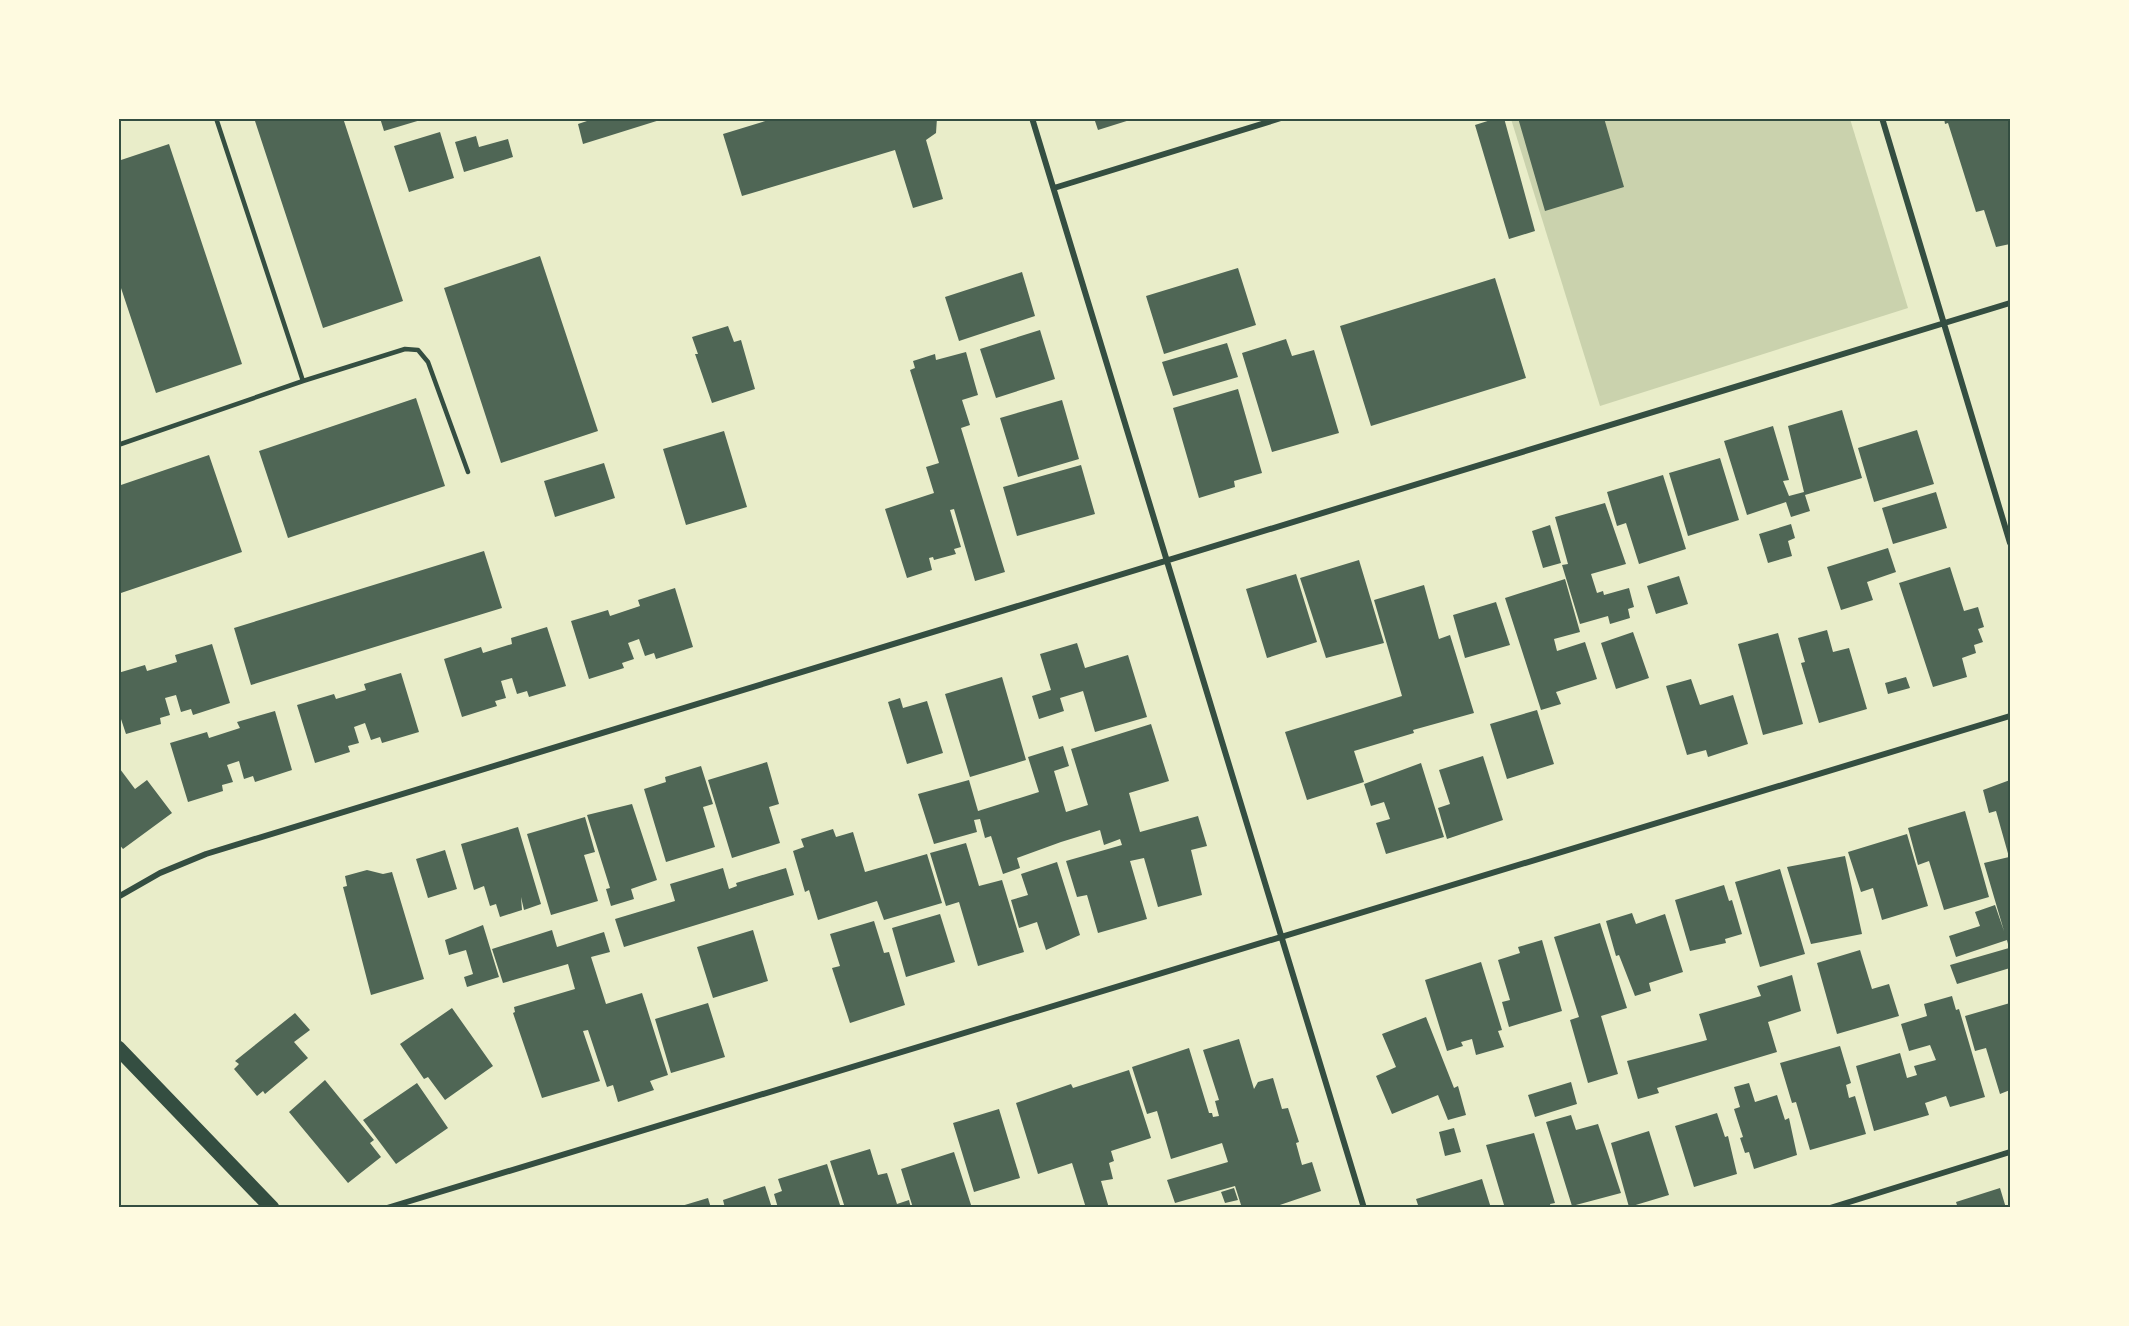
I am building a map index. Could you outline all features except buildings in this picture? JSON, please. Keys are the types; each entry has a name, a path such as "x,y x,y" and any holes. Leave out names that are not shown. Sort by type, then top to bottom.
{"main road":[{"path":"118,1048 272,1208"}],"street":[{"path":"1032,118 1364,1208"},
{"path":"1054,188 1281,118"},
{"path":"1882,118 2010,543"},
{"path":"118,897 160,873 206,854 2010,303"},
{"path":"387,1208 2010,716"},
{"path":"1830,1208 2010,1152"}],"lane":[{"path":"216,118 303,381"},
{"path":"118,445 303,381 405,349 418,350 428,362 468,472"}],"green space":[{"path":"1511,119 1850,119 1908,308 1600,406"}]}
